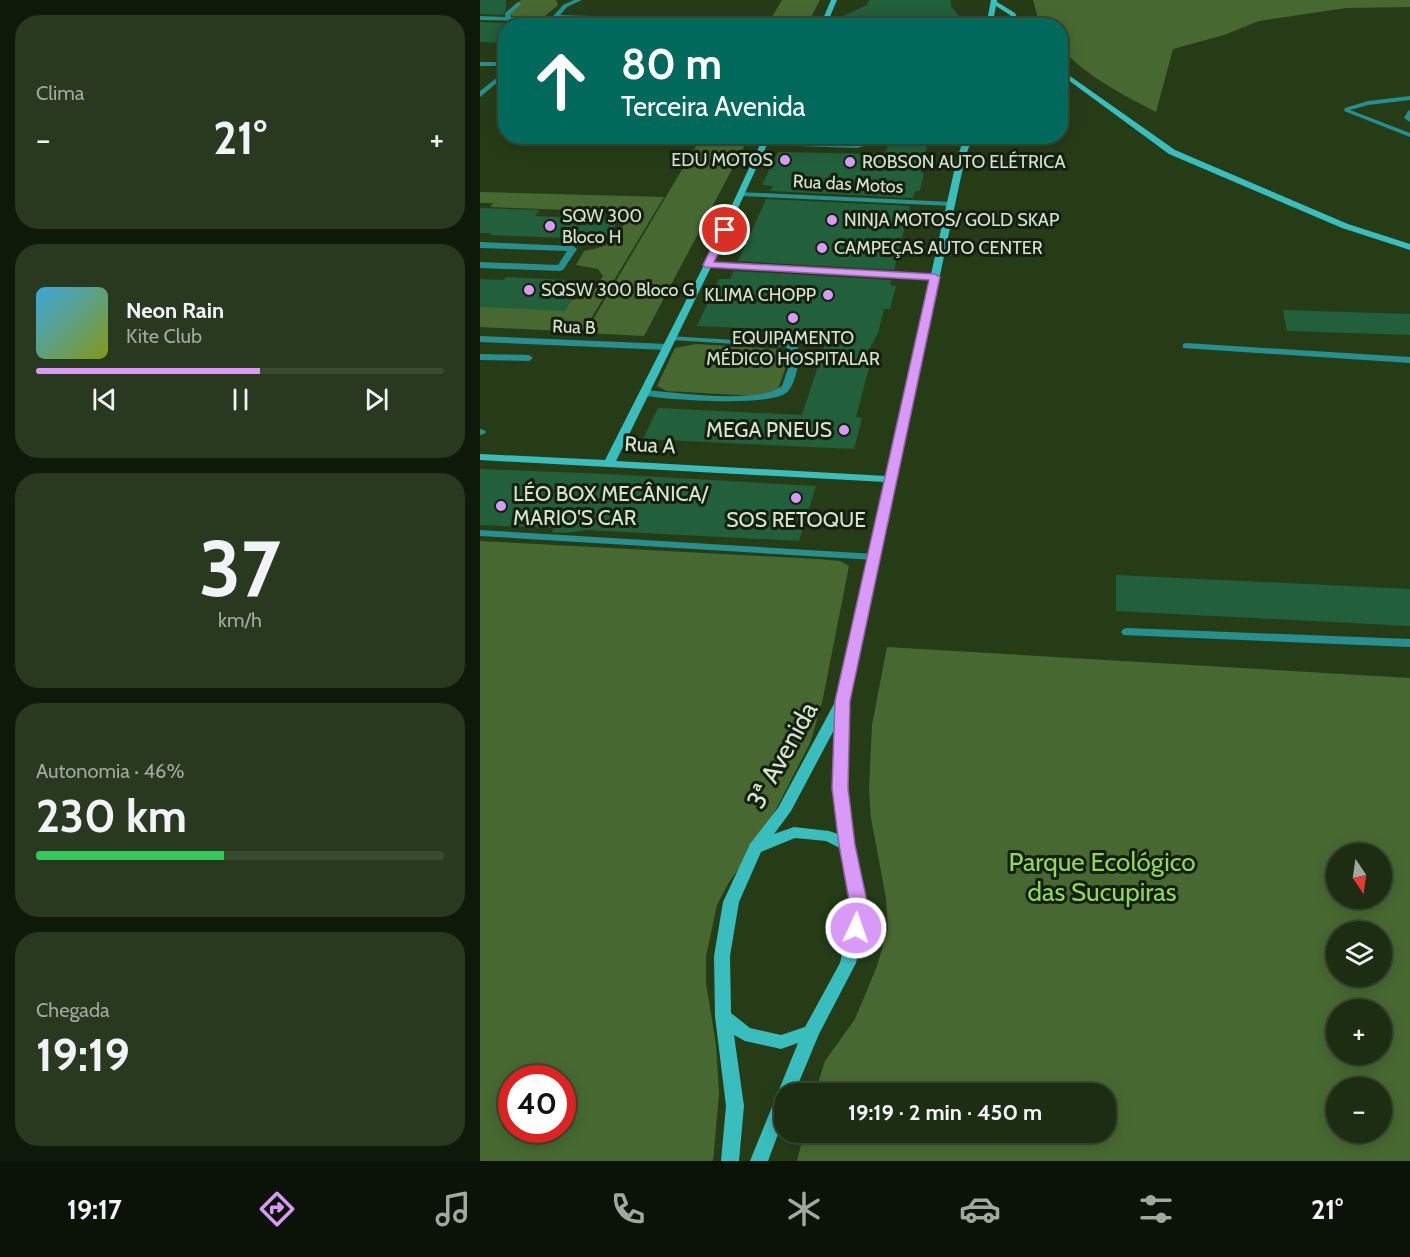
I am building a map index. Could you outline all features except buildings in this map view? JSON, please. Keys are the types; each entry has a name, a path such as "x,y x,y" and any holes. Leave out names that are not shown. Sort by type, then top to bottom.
{"street":[{"path":"554,18 563,3 579,0"},
{"path":"826,18 834,0"},
{"path":"991,18 994,2 1012,14 1014,18"},
{"path":"481,64 498,59"},
{"path":"481,64 498,64"},
{"path":"483,79 498,77"},
{"path":"1068,80 1172,152 1345,226 1410,247"},
{"path":"480,95 498,81"},
{"path":"609,462 708,265 764,144"},
{"path":"842,701 965,144"},
{"name":"Rua das Motos","path":"742,194 952,204"},
{"path":"480,245 573,249 560,268 480,265"},
{"path":"708,265 935,277"},
{"name":"Rua B","path":"480,339 670,342"},
{"path":"1186,346 1410,360"},
{"name":"Rua A","path":"480,457 609,462 890,479"},
{"path":"1127,632 1410,643"},
{"name":"3ª Avenida","path":"790,1083 811,1032 848,963 860,911 847,845 840,788 842,701"},
{"name":"3ª Avenida","path":"730,1161 735,1106 723,1017 722,956 731,902 755,848 784,811 842,701"},
{"path":"755,848 794,832 829,836 847,845"},
{"path":"723,1017 745,1034 781,1042 811,1032"},
{"name":"3ª Avenida","path":"759,1161 774,1123"}],"lane":[{"path":"508,18 507,15 518,4"},
{"path":"480,18 498,19"},
{"path":"1410,98 1359,105 1347,109 1365,120 1410,135"},
{"path":"1410,112 1407,118 1410,120"},
{"path":"827,144 857,146 866,144"},
{"path":"644,393 731,398 769,396 784,390 797,354 794,348 786,345 670,342"},
{"path":"480,357 529,358"},
{"path":"480,533 875,557"}],"green space":[{"path":"521,0 556,0 558,5 543,18 512,16 506,13"},
{"path":"782,0 820,0 811,18 771,18"},
{"path":"1033,0 1410,0 1410,7 1346,8 1259,21 1224,35 1173,49 1156,112 1106,84 1082,68 1068,55 1068,18 1038,18"},
{"path":"697,144 745,144 644,336 585,333"},
{"path":"480,192 664,197 583,332 480,327 480,297 570,301 592,294 603,276 598,269 576,265 584,251 602,247 612,241 629,216 620,212 490,207 493,203 480,203"},
{"path":"696,344 777,349 789,358 777,392 755,396 667,391 657,386 675,348"},
{"path":"480,541 817,559 840,561 849,566 822,703 810,743 768,825 728,884 717,905 706,956 706,983 716,1045 719,1094 713,1161 480,1161"},
{"name":"Parque Ecológico das Sucupiras","path":"887,647 1410,678 1410,1161 797,1161 802,1143 1116,1143 1116,1083 818,1083 825,1061 855,1019 877,966 888,929 886,898 871,818 869,790 872,725"}],"place":[{"name":"EDU MOTOS","path":"785,160"},
{"name":"ROBSON AUTO ELÉTRICA","path":"850,162"},
{"name":"NINJA MOTOS/ GOLD SKAP","path":"832,220"},
{"name":"SQW 300 Bloco H","path":"550,226"},
{"name":"CAMPEÇAS AUTO CENTER","path":"822,248"},
{"name":"SQSW 300 Bloco G","path":"529,290"},
{"name":"KLIMA CHOPP","path":"828,295"},
{"name":"EQUIPAMENTO MÉDICO HOSPITALAR","path":"793,318"},
{"name":"MEGA PNEUS","path":"844,430"},
{"name":"SOS RETOQUE","path":"796,498"},
{"name":"LÉO BOX MECÂNICA/ MARIO'S CAR","path":"501,506"}],"route":[{"path":"725,230 708,265 935,277 842,701 840,788 847,845 860,911 856,928"}]}
